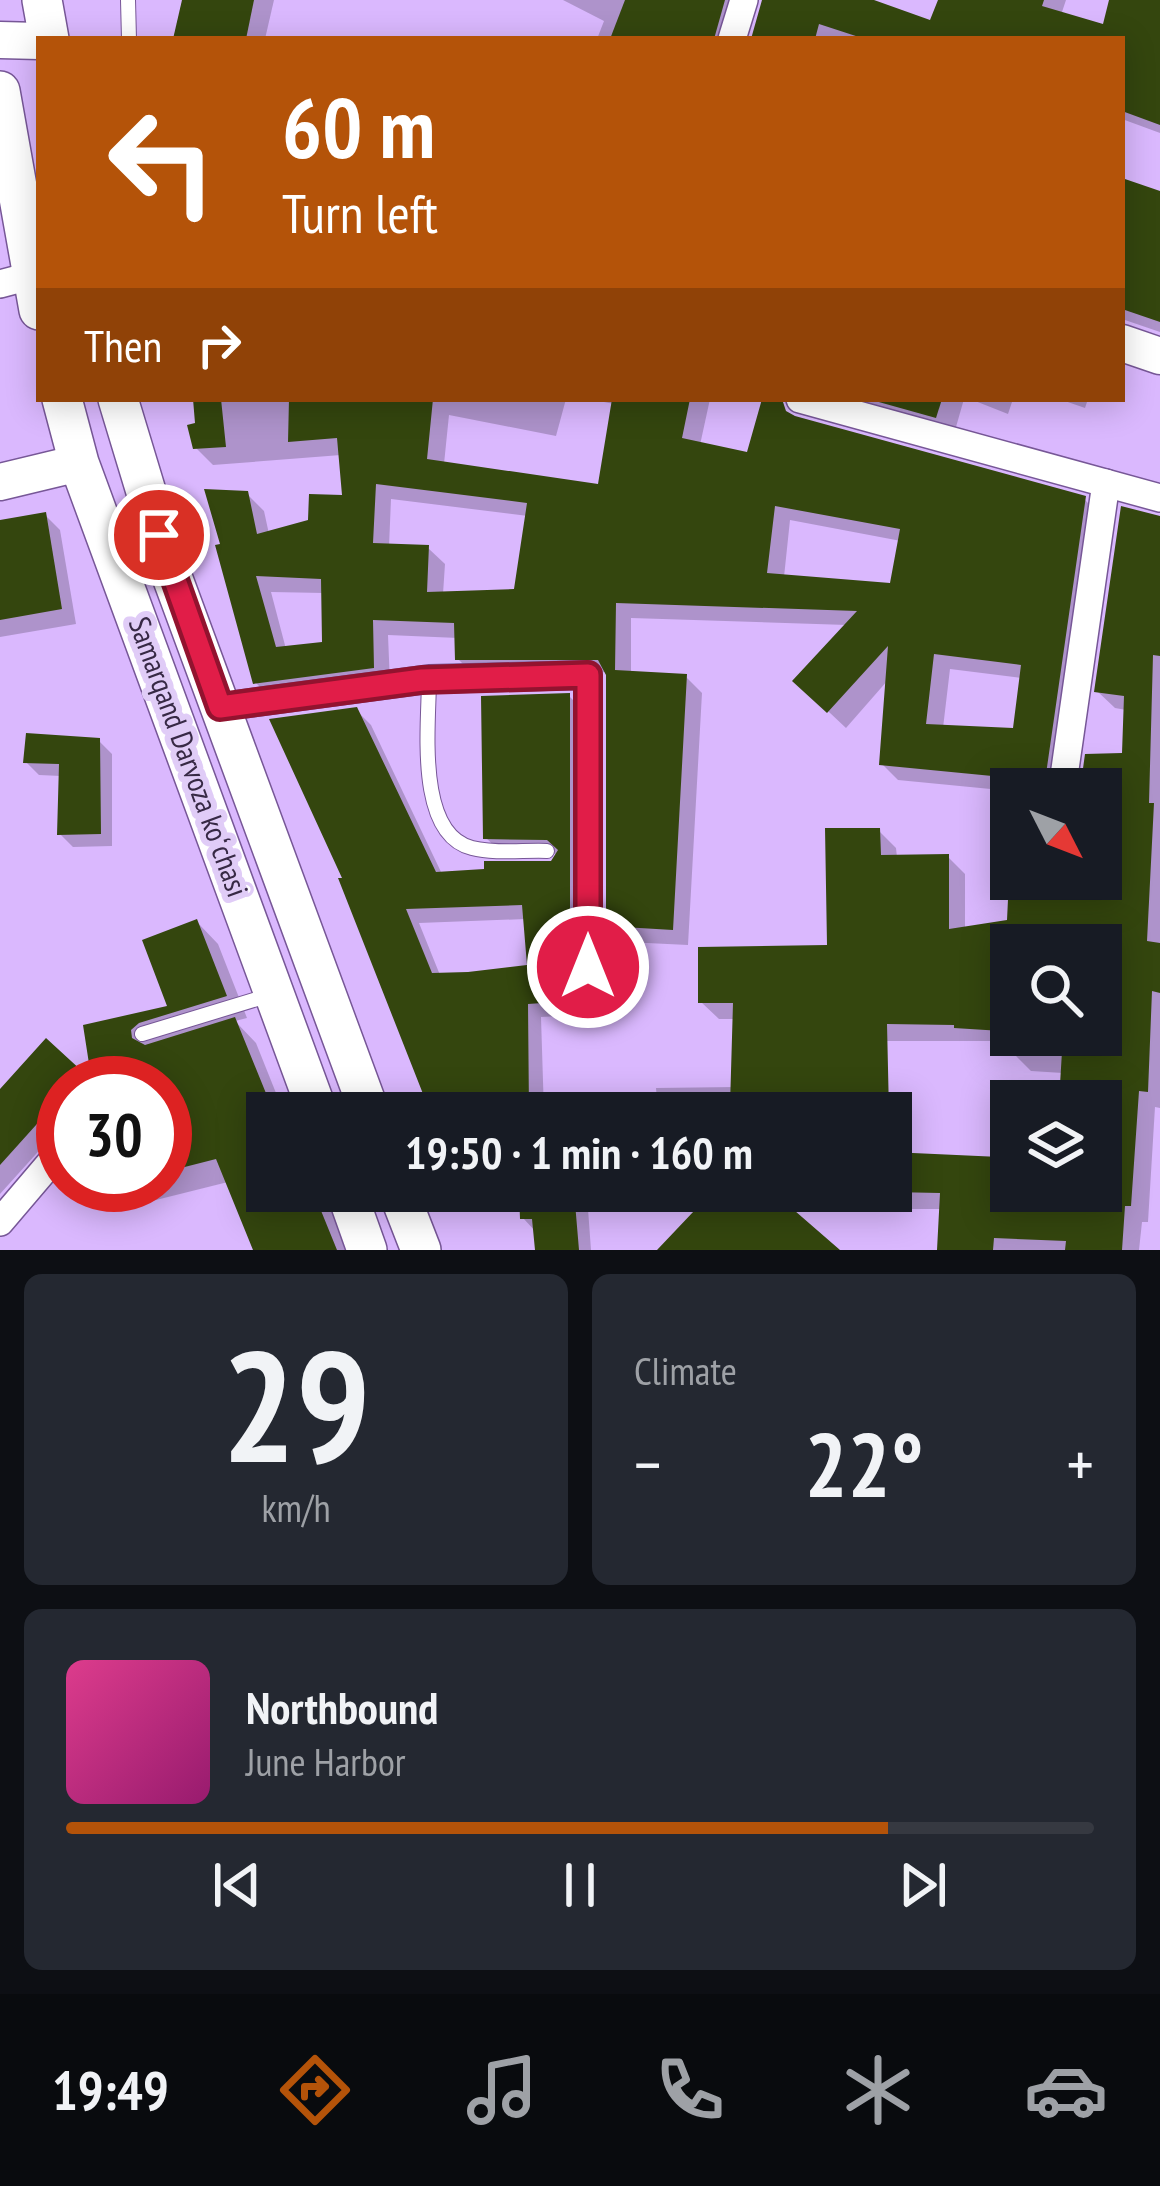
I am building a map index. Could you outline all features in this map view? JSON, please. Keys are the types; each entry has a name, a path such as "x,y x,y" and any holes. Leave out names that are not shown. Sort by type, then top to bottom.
{"main road":[{"path":"43,0 49,36"},
{"path":"0,91 23,290"},
{"name":"Samarqand Darvoza koʻchasi","path":"63,402 79,463 310,1092"},
{"name":"Samarqand Darvoza koʻchasi","path":"119,402 171,574 362,1092"},
{"path":"353,1212 367,1250"},
{"path":"406,1212 421,1250"}],"street":[{"path":"734,36 745,0"},
{"path":"0,40 36,41"},
{"path":"1125,344 1160,356"},
{"path":"811,402 1160,498"},
{"path":"0,482 79,463"},
{"path":"1066,768 1106,483"},
{"path":"220,707 429,680 588,675 588,967"},
{"path":"0,1222 36,1180"}],"lane":[{"path":"128,0 129,36"},
{"path":"429,680 428,784 444,827 469,848 547,851"},
{"path":"142,1034 275,993"}],"building":[{"path":"182,0 254,0 247,36 174,36"},
{"path":"625,0 725,0 715,36 611,36"},
{"path":"762,0 874,0 930,20 938,0 1044,0 1042,6 1103,24 1109,0 1160,0 1160,125 1125,112 1125,36 856,36 819,24 816,36 752,36"},
{"path":"1125,179 1160,191 1160,322 1125,310"},
{"path":"193,402 221,402 226,447 193,449 187,425 195,423"},
{"path":"289,402 433,402 427,459 598,484 612,402 689,402 682,438 747,452 761,402 783,402 795,416 1086,496 1047,768 990,768 990,776 879,765 888,646 827,713 792,681 857,611 616,603 615,670 687,674 673,930 606,926 606,675 598,660 455,660 454,623 373,620 374,668 253,684 204,489 248,491 257,534 308,520 309,494 342,495 337,438 288,442","holes":["376,484 527,503 514,589 427,592 429,545 373,543","775,506 900,529 890,583 767,573","256,576 321,579 322,642 276,647","934,654 1021,665 1013,728 926,724"]},
{"path":"879,402 941,402 936,418"},
{"path":"1121,506 1160,516 1160,656 1153,655 1149,803 1154,803 1147,941 1160,943 1160,993 1152,991 1148,1092 1139,1091 1131,1206 1125,1206 1122,1250 1065,1250 1066,1241 994,1238 993,1250 937,1250 940,1193 912,1192 912,1153 990,1157 990,1212 1122,1212 1122,1080 1060,1080 1062,1056 1122,1056 1122,924 990,924 990,1030 887,1024 889,1092 730,1092 733,1003 698,1003 698,947 827,945 825,828 880,828 881,855 949,854 949,929 1007,920 1008,900 1122,900 1122,768 1083,768 1085,754 1122,753 1124,696 1094,692"},
{"path":"46,512 62,609 0,620 0,520"},
{"path":"570,693 570,967 573,977 584,984 585,1000 528,1004 529,1092 422,1092 338,878 342,878 269,719 357,707 436,872 484,869 484,861 551,861 558,850 547,840 483,839 481,696","holes":["522,905 527,965 432,973 406,909"]},
{"path":"26,733 100,738 101,834 57,835 59,764 23,763"},
{"path":"197,919 227,996 139,1023 131,1030 132,1038 145,1045 235,1017 265,1092 246,1092 246,1212 322,1212 337,1250 253,1250 216,1159 192,1165 192,1056 88,1056 83,1025 167,1006 142,940"},
{"path":"46,1038 66,1056 36,1056 36,1125 0,1165 0,1089"},
{"path":"520,1212 576,1212 579,1250 535,1250 532,1219 520,1219"},
{"path":"693,1212 796,1212 840,1250 657,1250"}],"route":[{"path":"159,535 220,707 422,680 588,675 588,967"}]}
